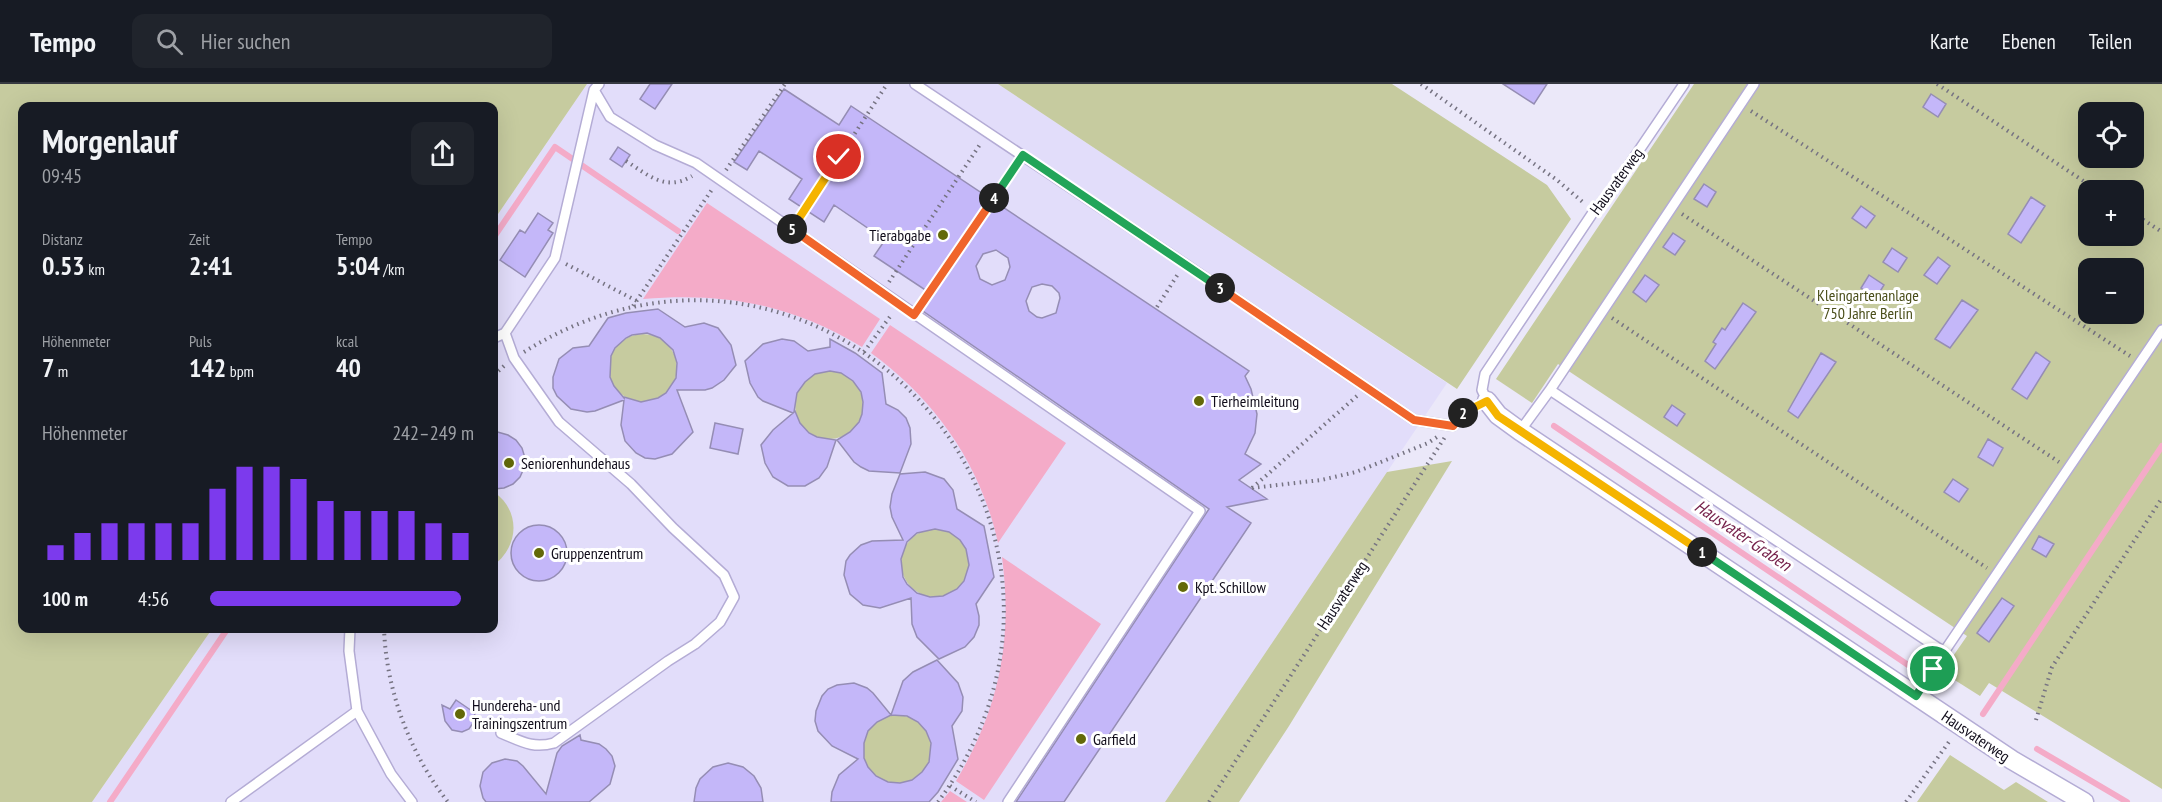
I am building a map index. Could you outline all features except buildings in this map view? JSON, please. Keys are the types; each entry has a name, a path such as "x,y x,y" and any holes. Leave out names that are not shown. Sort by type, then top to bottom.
{"street":[{"name":"Hausvaterweg","path":"1487,401 1498,416 1520,431 2012,760 2084,802"}],"lane":[{"path":"915,84 1414,420 1453,426 1463,413 1487,401"},
{"name":"Hausvaterweg","path":"1487,401 1482,390 1485,374 1594,211 1606,199 1684,84"},
{"path":"1520,431 1550,390 1754,84"},
{"path":"498,336 506,333 555,258 596,87"},
{"path":"596,87 610,117 655,145 702,167 720,179 1200,511 1008,802"},
{"path":"1916,696 2162,330"},
{"path":"501,733 530,745 541,746 554,743 695,644 720,622 734,597 724,574 673,528 631,484 559,422 514,358 506,333"},
{"path":"1550,390 1944,652"},
{"path":"351,633 350,651 357,711 391,774 412,802"},
{"path":"231,802 357,711"}],"path":[{"path":"633,307 785,84"},
{"path":"792,229 887,84"},
{"path":"1421,84 1557,180 1594,211"},
{"path":"1937,84 2082,180"},
{"path":"1740,104 2140,363"},
{"path":"882,292 988,131"},
{"path":"914,315 1023,155"},
{"path":"626,161 656,180 668,183 680,183 702,167"},
{"path":"1671,208 2070,469"},
{"path":"2144,220 2162,232"},
{"path":"555,258 637,301"},
{"path":"1157,307 1185,264"},
{"path":"498,372 514,358 542,341 571,326 601,315 663,302 693,301 753,306 810,324 864,352 914,393 943,427 971,473 984,503 994,535 1003,599 999,665 992,697 967,757 938,802"},
{"path":"864,352 900,305"},
{"path":"1601,311 1998,575"},
{"path":"1364,387 1358,395 1252,489 1321,480 1356,472 1428,443 1453,426"},
{"name":"Hausvaterweg","path":"1209,802 1453,426"},
{"path":"2036,720 2052,667 2162,498"},
{"path":"385,633 389,673 408,735 423,764 448,802"},
{"path":"1906,802 1961,726"},
{"path":"950,786 976,802"}],"shaded area":[{"path":"587,84 998,84 1447,383 1165,802 92,802 209,633 498,633 498,214"},
{"path":"707,203 880,319 862,347 809,320 756,304 701,298 643,299"},
{"path":"890,325 1066,443 998,543 980,487 952,436 915,391 871,353"},
{"path":"1002,557 1101,624 984,800 956,781 983,727 999,674 1004,646 1005,617"},
{"path":"950,791 967,802 941,802"}],"green space":[{"path":"0,84 587,84 498,214 498,102 18,102 18,633 209,633 92,802 0,802"},
{"path":"998,84 1392,84 1547,185 1571,219 1457,389"},
{"name":"Kleingartenanlage 750 Jahre Berlin","path":"1694,84 2162,84 2162,789 1989,683 1980,696 1942,672 1967,636 1558,364 1532,403 1496,379"},
{"path":"643,334 656,337 667,344 674,355 677,368 674,381 667,392 656,399 643,402 630,399 619,392 612,381 609,368 612,355 619,344 630,337"},
{"path":"829,371 842,374 853,381 860,392 863,405 860,418 853,429 842,436 829,439 816,436 805,429 798,418 795,405 798,392 805,381 816,374"},
{"path":"1452,461 1289,726 1239,802 1165,802 1387,472"},
{"path":"498,496 509,509 514,528 512,539 498,561"},
{"path":"935,529 948,532 959,539 966,550 969,563 966,576 959,587 948,594 935,597 922,594 911,587 904,576 901,563 904,550 911,539 922,532"},
{"path":"897,715 910,718 921,725 928,736 931,749 928,762 921,773 910,780 897,783 884,780 873,773 866,762 863,749 866,736 873,725 884,718"},
{"path":"1950,755 2004,790 2016,782 2048,802 1917,802"}],"waterway":[{"path":"498,231 555,147 678,231"},
{"name":"Hausvater-Graben","path":"1554,426 1914,669"},
{"path":"1983,714 2162,446"},
{"path":"110,802 225,633"},
{"name":"Hausvater-Graben","path":"2037,749 2127,802"}],"place":[{"name":"Tierabgabe","path":"943,235"},
{"name":"Tierheimleitung","path":"1199,401"},
{"name":"Seniorenhundehaus","path":"509,463"},
{"name":"Gruppenzentrum","path":"539,553"},
{"name":"Kpt. Schillow","path":"1183,587"},
{"name":"Hundereha- und Trainingszentrum","path":"460,714"},
{"name":"Garfield","path":"1081,739"}],"route":[{"path":"839,157 792,229 914,315 1023,155 1414,420 1453,426 1463,413 1487,401 1498,416 1916,696 1933,669"}]}
